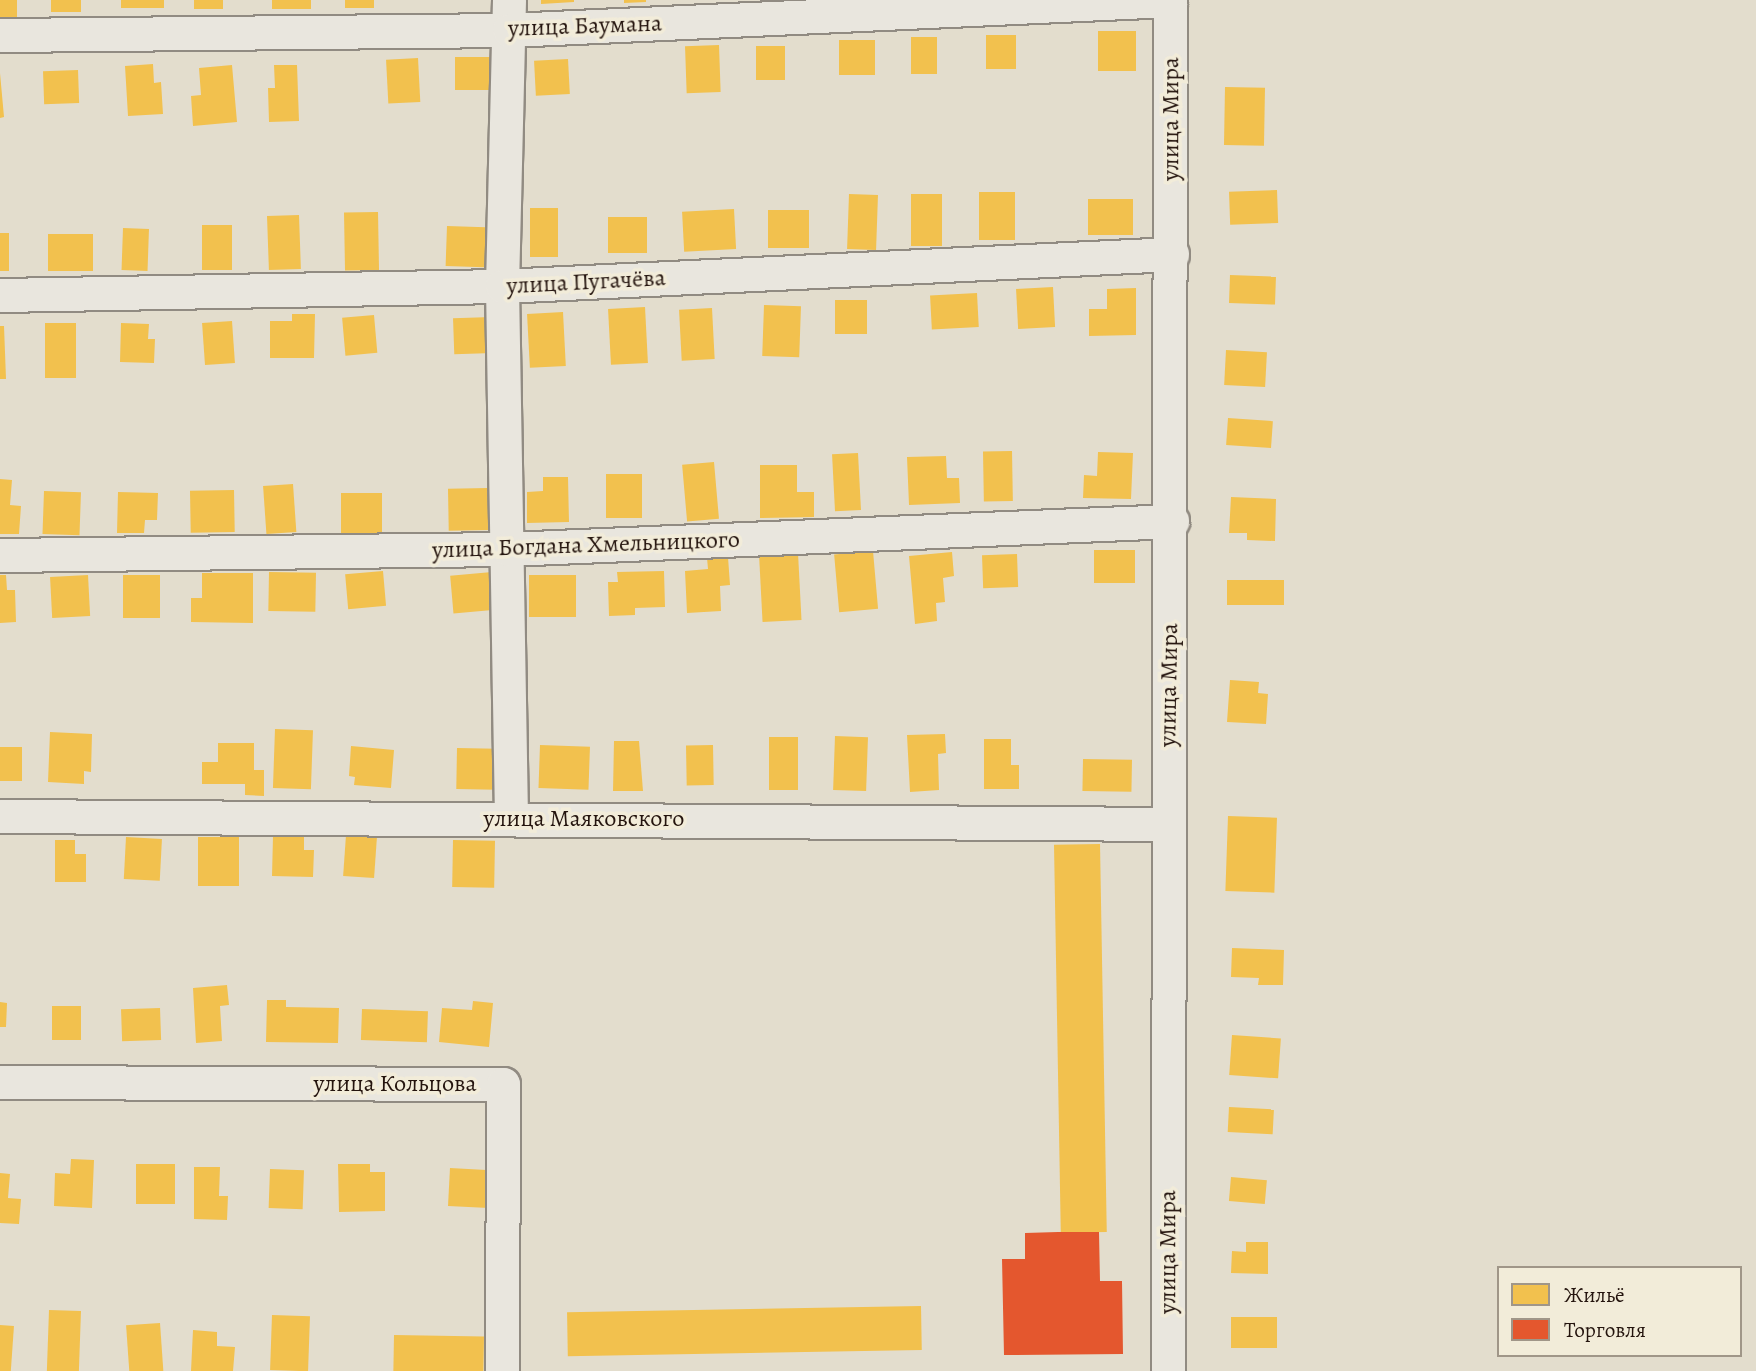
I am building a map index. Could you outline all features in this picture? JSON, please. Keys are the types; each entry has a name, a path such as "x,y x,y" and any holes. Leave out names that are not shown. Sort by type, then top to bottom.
{"street":[{"name":"улица Баумана","path":"0,35 509,15 1170,0"},
{"name":"улица Мира","path":"1168,1371 1167,824 1172,521 1170,0"},
{"path":"509,15 502,286 511,818"},
{"name":"улица Пугачёва","path":"0,295 502,286 1172,254"},
{"name":"улица Богдана Хмельницкого","path":"0,555 508,549 1172,521"},
{"name":"улица Маяковского","path":"0,817 1167,824"},
{"name":"улица Кольцова","path":"0,1082 503,1084 502,1371"}],"building: Жильё":[{"path":"0,0 17,0 17,20 0,20"},
{"path":"51,0 81,0 81,12 51,12"},
{"path":"121,0 164,0 164,8 121,8"},
{"path":"194,0 223,0 223,9 194,9"},
{"path":"272,0 311,0 311,9 272,9"},
{"path":"345,0 374,0 374,8 345,8"},
{"path":"541,0 574,0 574,2 541,4"},
{"path":"624,0 646,0 646,2 624,3"},
{"path":"1098,31 1136,31 1136,71 1098,71"},
{"path":"986,35 1016,35 1016,69 986,69"},
{"path":"911,37 937,37 937,74 911,74"},
{"path":"839,40 875,40 875,75 839,75"},
{"path":"719,45 721,92 687,93 685,46"},
{"path":"756,46 785,46 785,80 756,80"},
{"path":"455,57 495,57 495,90 455,90"},
{"path":"418,58 420,102 388,104 386,60"},
{"path":"568,59 570,94 536,96 534,61"},
{"path":"153,64 154,83 161,82 163,114 128,116 125,66"},
{"path":"232,65 237,122 193,126 191,96 201,95 199,68"},
{"path":"274,65 297,65 299,121 269,122 268,88 275,88"},
{"path":"78,70 79,103 44,104 43,71"},
{"path":"0,73 4,117 0,118"},
{"path":"1225,87 1265,88 1264,146 1224,145"},
{"path":"1277,190 1278,223 1230,225 1229,192"},
{"path":"979,192 1015,192 1015,240 979,240"},
{"path":"849,194 878,195 876,250 847,249"},
{"path":"911,194 942,194 942,246 911,246"},
{"path":"1088,199 1133,199 1133,235 1088,235"},
{"path":"530,208 558,208 558,257 530,257"},
{"path":"734,209 736,249 684,252 682,212"},
{"path":"768,210 809,210 809,248 768,248"},
{"path":"378,212 379,270 345,271 344,213"},
{"path":"299,215 301,269 269,270 267,216"},
{"path":"608,217 647,217 647,253 608,253"},
{"path":"202,225 232,225 232,270 202,270"},
{"path":"447,226 493,228 492,268 446,266"},
{"path":"123,228 149,229 148,271 122,270"},
{"path":"0,233 9,233 9,271 0,271"},
{"path":"48,234 93,234 93,271 48,271"},
{"path":"1230,275 1276,277 1275,305 1229,303"},
{"path":"1053,287 1055,327 1018,329 1016,289"},
{"path":"1136,288 1136,335 1089,336 1089,309 1107,309 1107,289"},
{"path":"977,293 979,327 932,329 930,295"},
{"path":"835,300 867,300 867,334 835,334"},
{"path":"764,305 801,306 799,357 762,356"},
{"path":"645,307 648,363 611,365 608,309"},
{"path":"712,308 715,359 682,361 679,310"},
{"path":"563,312 566,366 530,368 527,314"},
{"path":"292,314 315,314 314,358 270,358 270,321 292,321"},
{"path":"374,315 377,353 345,356 342,318"},
{"path":"492,317 493,353 454,354 453,318"},
{"path":"232,321 235,363 205,365 202,323"},
{"path":"45,323 76,323 76,378 45,378"},
{"path":"121,323 149,324 148,339 155,339 154,363 120,362"},
{"path":"0,326 4,326 6,379 0,379"},
{"path":"1226,350 1267,352 1265,387 1224,385"},
{"path":"1228,418 1273,421 1271,448 1226,445"},
{"path":"1012,451 1013,501 984,501 983,452"},
{"path":"1098,452 1133,453 1131,499 1083,498 1084,475 1097,476"},
{"path":"858,453 861,510 835,511 832,454"},
{"path":"946,456 947,478 959,478 960,503 909,505 907,457"},
{"path":"714,462 719,519 687,522 682,465"},
{"path":"760,465 797,465 797,492 814,492 814,517 760,518"},
{"path":"606,474 642,474 642,518 606,518"},
{"path":"543,477 568,477 569,522 527,523 527,492 543,491"},
{"path":"0,479 12,480 10,505 21,506 19,534 0,534"},
{"path":"293,484 296,532 266,534 263,486"},
{"path":"488,488 489,530 449,531 448,489"},
{"path":"234,490 235,532 191,533 190,491"},
{"path":"44,491 81,492 79,535 42,534"},
{"path":"118,492 158,493 157,520 145,520 144,533 117,533"},
{"path":"341,493 382,493 382,534 341,534"},
{"path":"1231,497 1276,499 1275,541 1247,540 1247,533 1229,533"},
{"path":"1094,550 1135,550 1135,583 1094,583"},
{"path":"873,551 878,609 839,612 834,554"},
{"path":"952,552 954,576 943,578 945,602 936,603 937,621 915,624 909,556"},
{"path":"798,553 802,620 763,622 759,555"},
{"path":"1017,554 1018,587 983,588 982,555"},
{"path":"728,557 730,585 720,586 721,611 687,613 685,571 708,569 707,558"},
{"path":"383,571 386,606 348,609 345,574"},
{"path":"664,571 665,607 635,608 635,615 609,616 608,582 618,582 617,572"},
{"path":"269,572 316,573 315,612 268,611"},
{"path":"492,572 495,610 453,614 450,576"},
{"path":"202,573 253,573 253,623 191,622 191,598 202,598"},
{"path":"0,575 6,575 7,590 15,590 16,622 0,623"},
{"path":"88,575 90,616 52,618 50,577"},
{"path":"123,575 160,575 160,618 123,618"},
{"path":"529,575 576,575 576,617 529,617"},
{"path":"1227,580 1284,580 1284,605 1227,605"},
{"path":"1230,680 1259,682 1258,693 1268,694 1266,724 1227,722"},
{"path":"275,729 313,730 311,789 273,788"},
{"path":"50,732 92,734 91,772 84,771 84,784 48,782"},
{"path":"945,734 946,753 938,754 939,790 910,792 907,735"},
{"path":"835,736 868,737 866,791 833,790"},
{"path":"769,737 798,737 798,790 769,790"},
{"path":"984,739 1011,739 1011,765 1019,765 1019,789 984,789"},
{"path":"614,741 639,741 643,791 613,791"},
{"path":"218,743 254,743 254,770 264,770 264,796 245,795 245,784 202,784 202,762 218,762"},
{"path":"540,745 590,747 588,790 538,788"},
{"path":"686,745 713,745 714,785 687,785"},
{"path":"351,746 394,750 391,788 354,785 355,777 349,776"},
{"path":"0,747 22,747 22,781 0,781"},
{"path":"457,748 497,749 496,790 456,789"},
{"path":"1083,759 1132,760 1131,792 1082,791"},
{"path":"1228,816 1277,818 1274,893 1225,891"},
{"path":"346,835 377,837 374,878 343,876"},
{"path":"273,836 304,837 304,850 314,850 313,877 272,876"},
{"path":"126,837 162,839 160,881 124,879"},
{"path":"198,837 239,837 239,886 198,886"},
{"path":"55,840 75,840 75,854 86,854 86,882 55,882"},
{"path":"453,840 495,841 494,888 452,887"},
{"path":"1100,844 1107,1232 1061,1233 1054,845"},
{"path":"1232,948 1284,950 1283,985 1258,985 1259,978 1231,977"},
{"path":"227,985 229,1005 220,1006 222,1041 196,1043 193,988"},
{"path":"267,1000 286,1000 286,1007 339,1008 338,1043 266,1042"},
{"path":"473,1001 493,1003 489,1047 439,1042 442,1008 472,1010"},
{"path":"0,1002 7,1003 6,1027 0,1027"},
{"path":"52,1006 81,1006 81,1040 52,1040"},
{"path":"160,1008 161,1040 122,1041 121,1009"},
{"path":"362,1009 428,1011 427,1042 361,1040"},
{"path":"1232,1035 1281,1038 1278,1078 1229,1075"},
{"path":"1229,1107 1274,1109 1273,1134 1228,1132"},
{"path":"71,1159 94,1160 92,1208 54,1206 55,1173 70,1174"},
{"path":"136,1164 175,1164 175,1204 136,1204"},
{"path":"338,1164 370,1164 370,1172 385,1172 385,1211 339,1212"},
{"path":"194,1167 220,1167 219,1196 228,1196 227,1220 194,1219"},
{"path":"450,1168 491,1170 489,1208 448,1206"},
{"path":"270,1169 304,1170 303,1209 269,1208"},
{"path":"0,1173 10,1174 8,1198 21,1199 19,1224 0,1223"},
{"path":"1231,1177 1267,1180 1265,1204 1229,1201"},
{"path":"1246,1242 1268,1242 1268,1274 1231,1273 1232,1251 1246,1252"},
{"path":"921,1306 922,1350 568,1356 567,1312"},
{"path":"49,1310 81,1311 79,1371 47,1371"},
{"path":"272,1315 310,1316 308,1371 270,1370"},
{"path":"1231,1317 1277,1317 1277,1348 1231,1348"},
{"path":"160,1323 163,1371 129,1371 126,1325"},
{"path":"0,1325 14,1326 11,1371 0,1371"},
{"path":"193,1330 217,1332 217,1346 235,1347 233,1371 191,1371"},
{"path":"394,1335 484,1337 483,1371 393,1371"}],"building: Торговля":[{"path":"1099,1232 1100,1281 1122,1281 1123,1354 1004,1355 1002,1259 1025,1259 1025,1233"}]}
